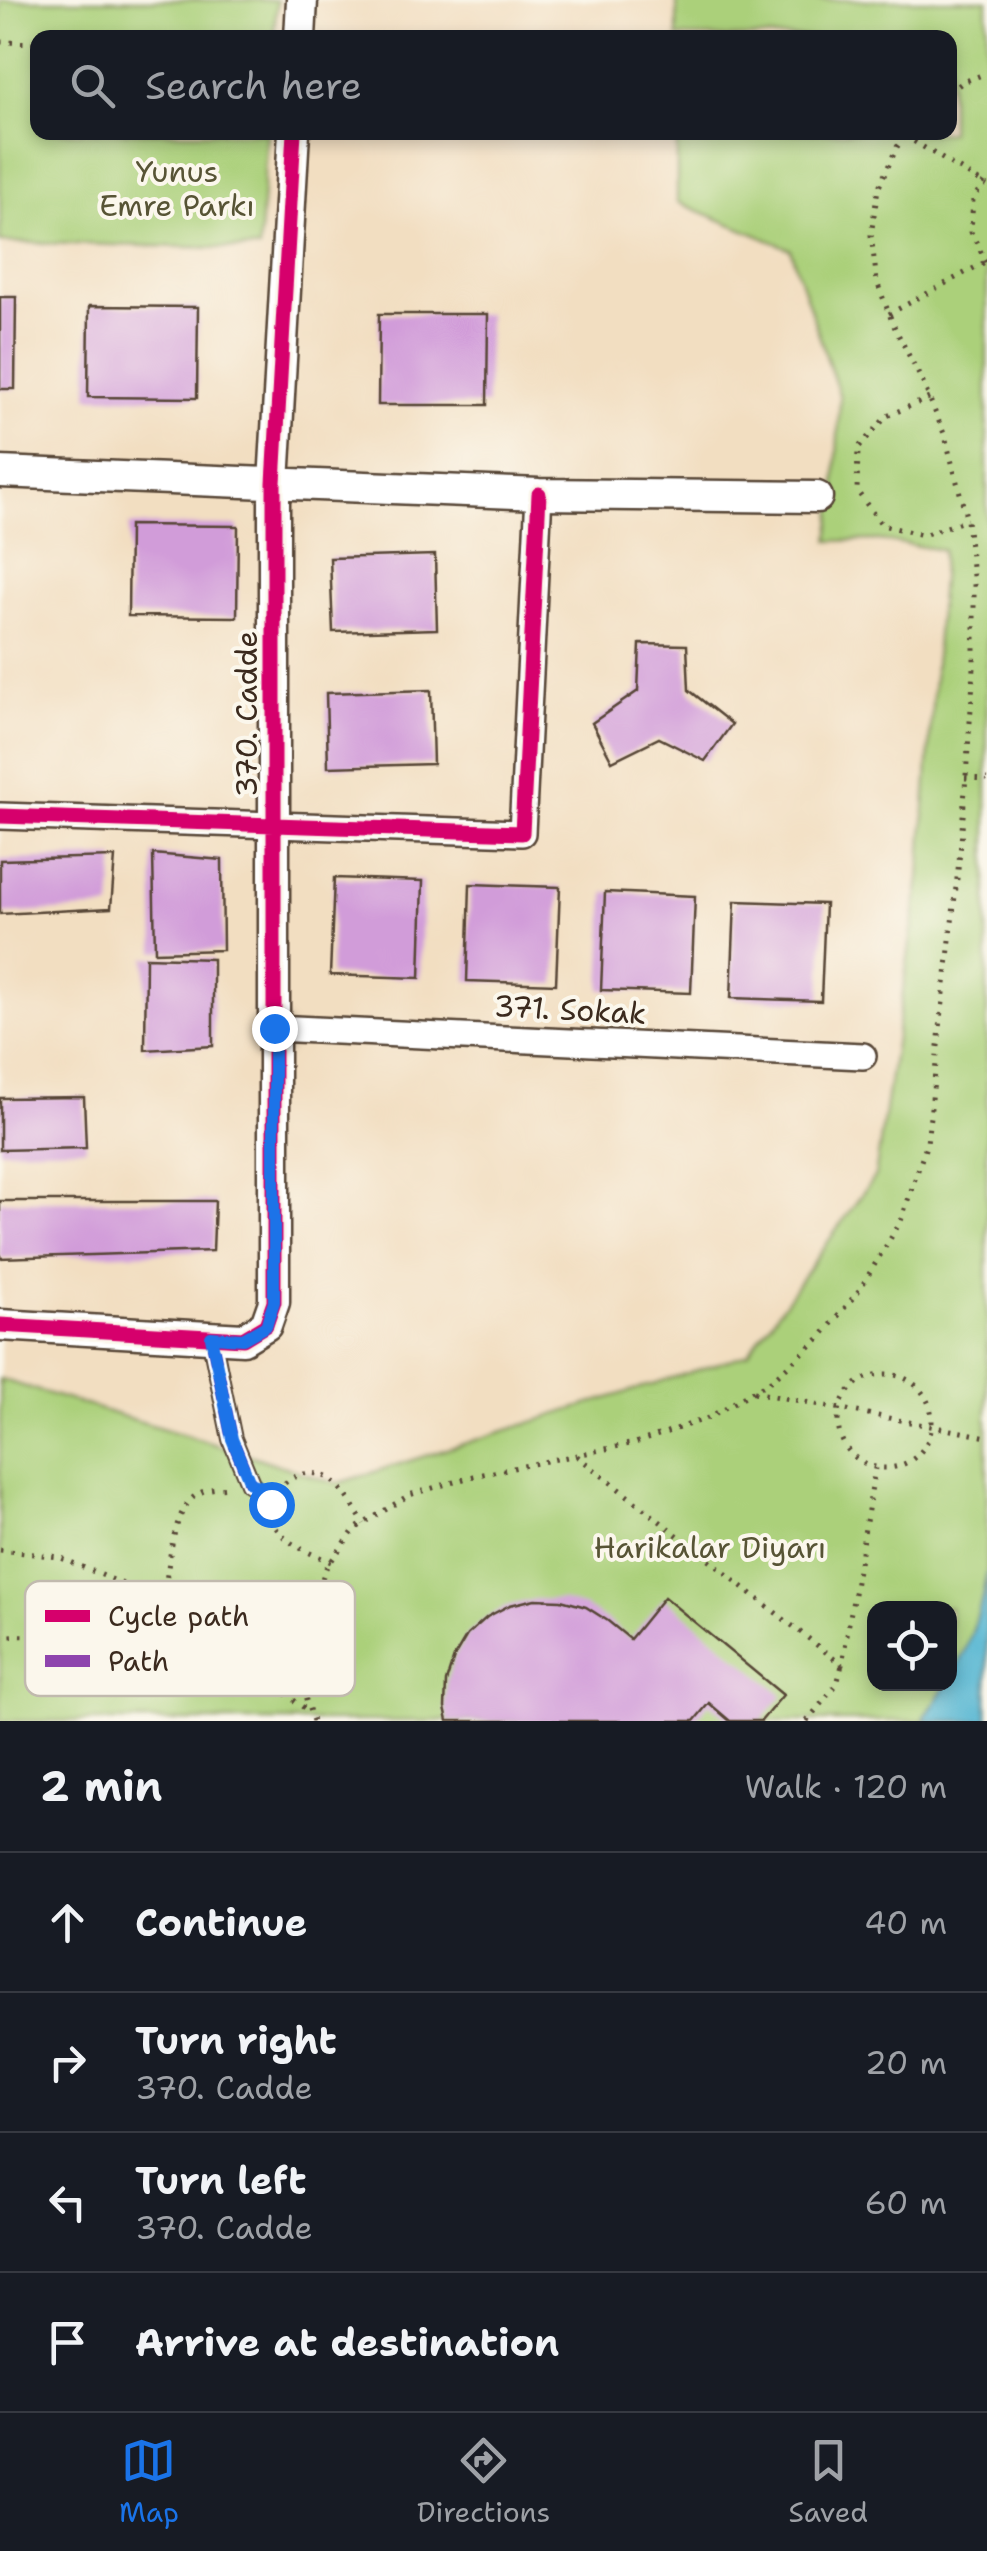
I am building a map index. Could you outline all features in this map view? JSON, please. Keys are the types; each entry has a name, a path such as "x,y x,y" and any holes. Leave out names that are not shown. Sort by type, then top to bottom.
{"street":[{"path":"300,30 302,0"},
{"name":"370. Cadde","path":"0,1326 243,1339 266,1326 274,1302 274,482 294,140"},
{"path":"0,472 539,494 817,498"},
{"path":"0,816 522,833 539,494"},
{"name":"371. Sokak","path":"274,1028 863,1056"},
{"path":"211,1337 232,1439 250,1483"}],"path":[{"path":"0,42 30,43"},
{"path":"957,87 987,73"},
{"path":"321,1581 326,1568 355,1529 409,1495 474,1476 635,1443 708,1418 753,1392 821,1337 860,1289 901,1221 927,1142 961,843 974,668 974,586 967,520 945,436 876,282 871,235 878,189 902,140"},
{"path":"890,314 986,261 971,232 973,199 986,182 917,140"},
{"path":"929,398 887,416 858,448 856,491 882,525 924,535 967,520"},
{"path":"966,778 987,779"},
{"path":"880,1373 908,1378 928,1399 932,1427 926,1445 913,1460 895,1468 876,1468 852,1456 838,1434 838,1408 853,1384 880,1373"},
{"path":"753,1392 987,1438"},
{"path":"578,1456 842,1665"},
{"path":"806,1721 837,1684 876,1468"},
{"path":"330,1562 291,1543 274,1527 271,1504 282,1484 302,1472 325,1476 345,1495 364,1524"},
{"path":"166,1581 175,1529 188,1502 202,1491 250,1483 278,1492"},
{"path":"0,1550 58,1557 113,1581"},
{"path":"0,1637 25,1636"},
{"path":"285,1696 311,1717"}],"green space":[{"name":"Yunus Emre Parkı","path":"0,0 277,0 275,30 30,30 30,140 267,140 259,249 0,242"},
{"name":"Harikalar Diyarı","path":"677,0 987,0 987,1721 0,1721 0,1379 336,1484 748,1354 875,1176 920,878 943,550 879,540 829,541 840,397 790,249 677,202 677,140 957,140 957,30 677,30"}],"water":[{"path":"987,1571 987,1721 929,1721 924,1718 943,1691 957,1691 957,1666 978,1612"}],"building":[{"path":"0,297 16,297 15,389 0,389"},
{"path":"89,306 198,307 197,398 88,397"},
{"path":"379,314 488,314 487,405 378,405"},
{"path":"129,525 238,526 237,617 128,616"},
{"path":"435,555 437,629 333,632 330,558"},
{"path":"640,644 687,645 689,690 732,724 705,761 659,738 612,761 592,723 638,691"},
{"path":"431,690 433,764 328,767 326,693"},
{"path":"153,854 222,860 223,950 155,952"},
{"path":"115,857 111,908 0,914 0,860"},
{"path":"334,878 423,881 420,978 330,975"},
{"path":"470,884 560,887 556,984 467,981"},
{"path":"605,892 695,896 691,993 601,990"},
{"path":"735,901 825,904 821,1001 731,998"},
{"path":"146,957 213,959 213,1046 145,1050"},
{"path":"84,1097 86,1148 0,1150 0,1098"},
{"path":"0,1201 215,1201 213,1251 0,1258"},
{"path":"664,1597 783,1695 761,1721 730,1721 709,1703 694,1721 448,1721 446,1682 454,1657 467,1635 487,1617 510,1605 535,1599 561,1600 586,1607 630,1639"}],"marked path":[{"path":"211,1337 232,1439 250,1483"}],"cycle path":[{"path":"0,1325 243,1339 266,1325 274,1302 274,483 294,140"},
{"path":"0,816 522,833 539,494"}],"route":[{"path":"271,1504 278,1492 250,1483 232,1439 211,1337 243,1339 266,1326 274,1302 274,1028"}]}
